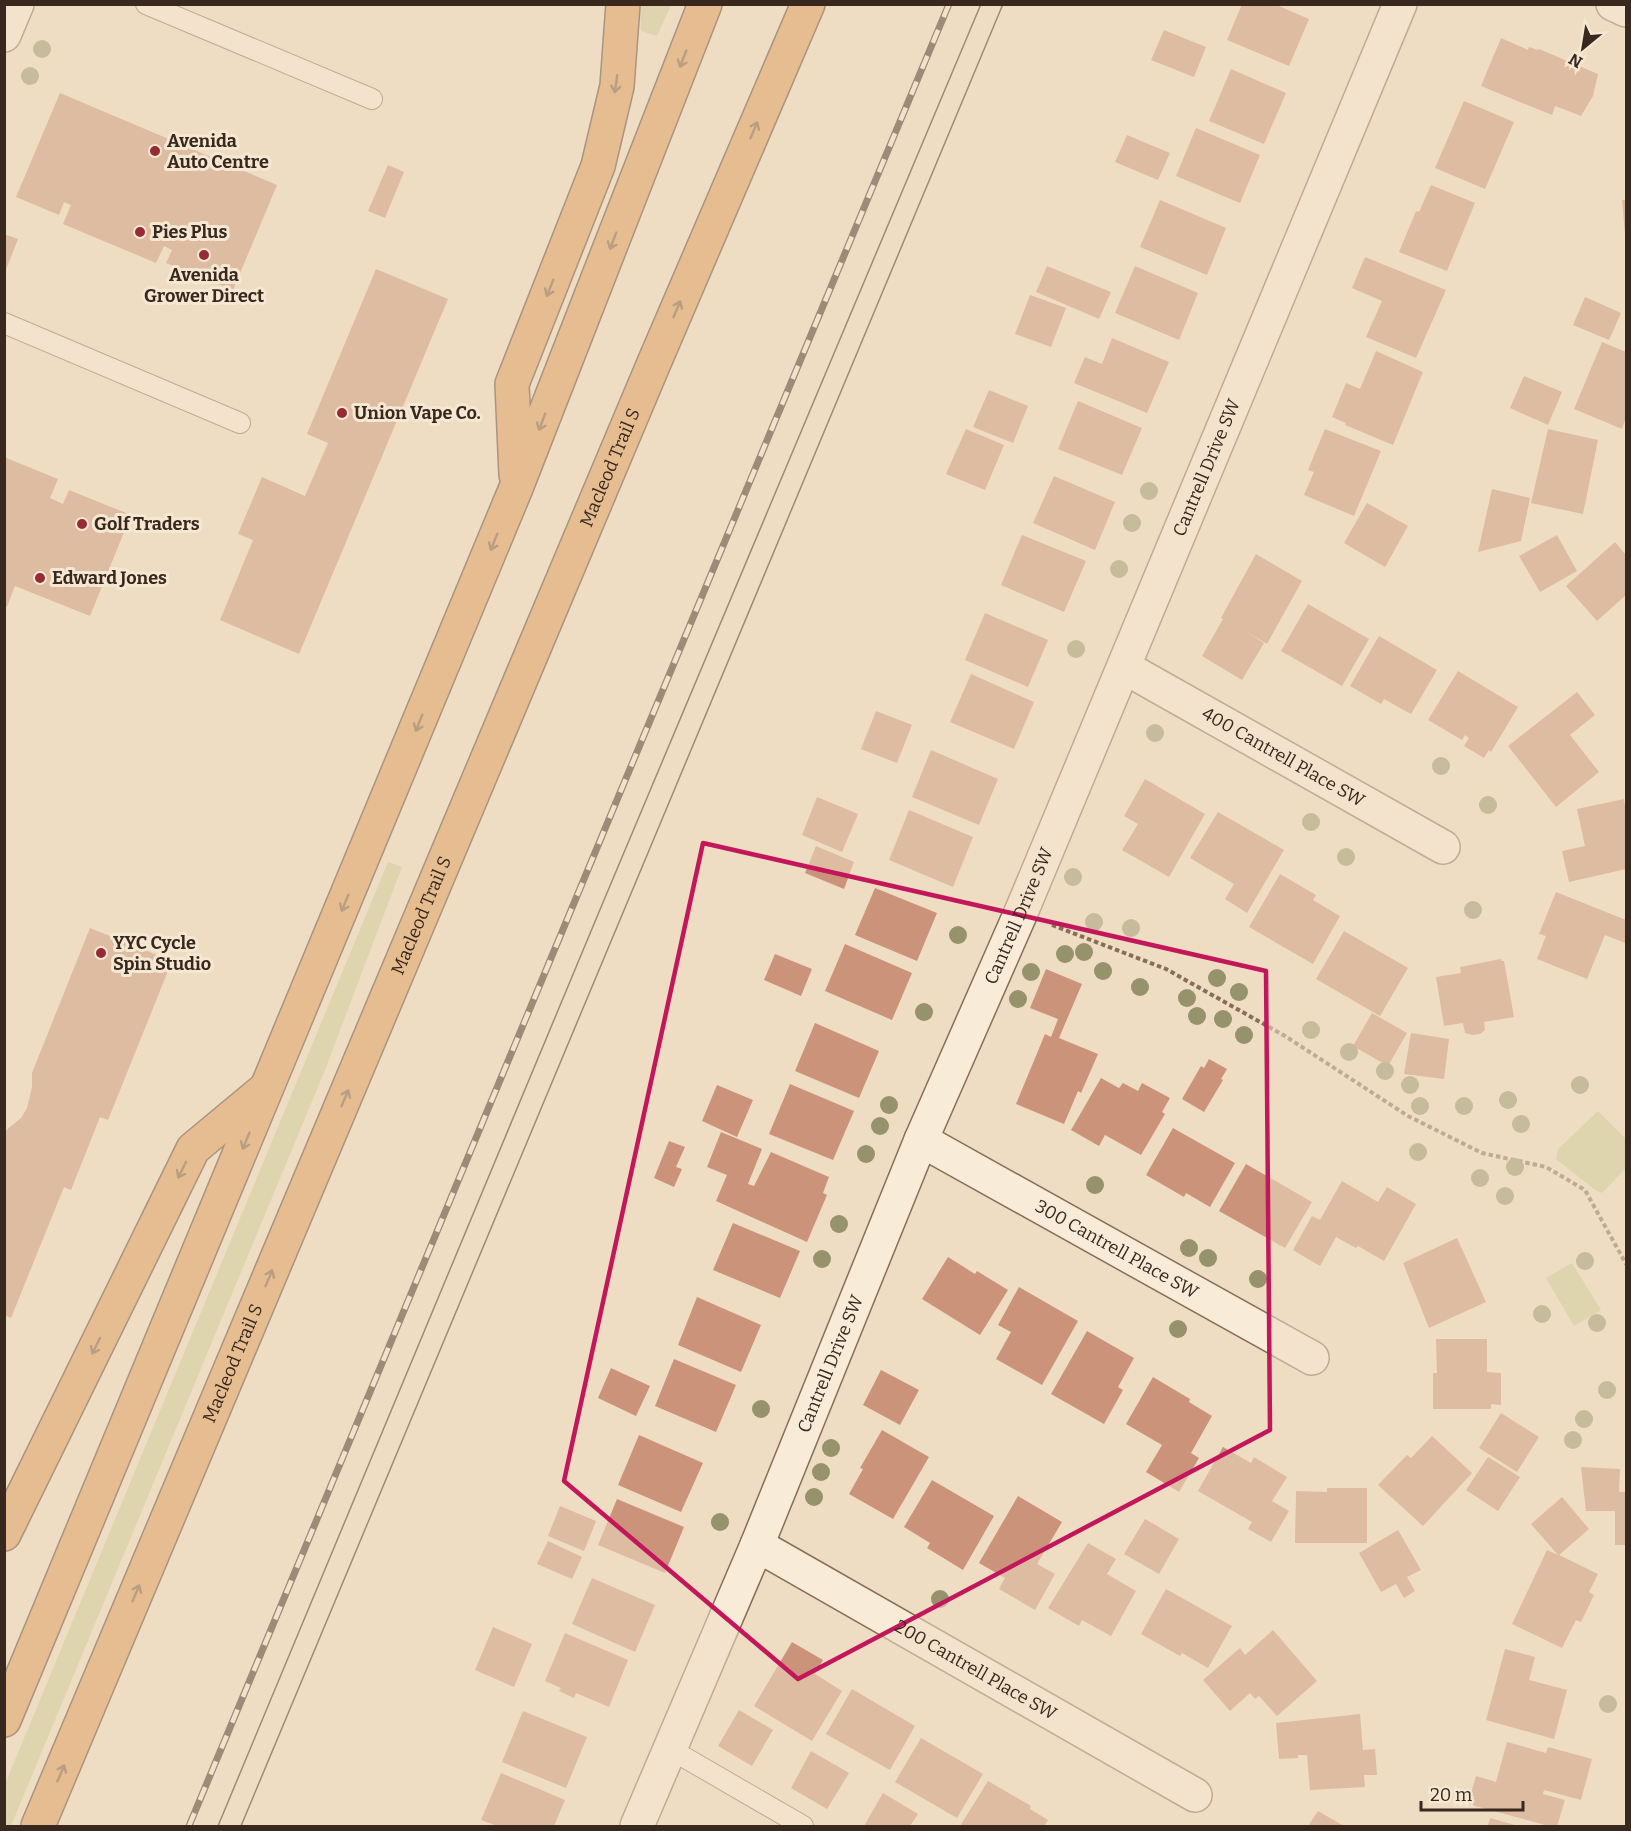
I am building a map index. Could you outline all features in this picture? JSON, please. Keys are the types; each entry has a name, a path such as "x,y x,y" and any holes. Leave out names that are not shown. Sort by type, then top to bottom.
{"highway":[{"path":"516,488 512,384 598,166 617,86 623,4"},
{"path":"4,1720 516,488 705,4"},
{"name":"Macleod Trail S","path":"38,1827 808,4"},
{"path":"4,1534 193,1149 268,1087"}],"street":[{"path":"4,35 17,4"},
{"name":"Cantrell Drive SW","path":"637,1827 757,1545 921,1140 1022,910 1400,4"},
{"path":"1612,4 1626,10"},
{"name":"400 Cantrell Place SW","path":"1124,667 1443,847"},
{"name":"300 Cantrell Place SW","path":"921,1140 1312,1358"},
{"name":"200 Cantrell Place SW","path":"757,1545 1195,1795"}],"lane":[{"path":"146,4 372,99"},
{"path":"4,323 240,423"},
{"path":"670,1749 803,1827"}],"path":[{"path":"1022,910 1055,927 1166,969 1285,1036 1408,1116 1482,1153 1546,1167 1585,1190 1626,1264"}],"highlighted area":[{"path":"703,843 1266,971 1270,1430 798,1679 564,1481"}],"green space":[{"path":"640,5 671,5 657,36 641,31"},
{"path":"388,862 402,867 325,1070 11,1826 5,1826 5,1784"},
{"path":"1598,1111 1626,1139 1626,1168 1602,1193 1556,1159 1558,1149"},
{"path":"1572,1263 1601,1310 1574,1326 1546,1278"}],"building":[{"path":"1242,4 1274,4 1309,19 1289,66 1227,40"},
{"path":"1164,30 1206,47 1194,77 1151,60"},
{"path":"1501,38 1528,50 1529,47 1539,49 1598,74 1593,96 1581,116 1555,106 1552,115 1481,86"},
{"path":"1231,69 1286,93 1264,144 1209,121"},
{"path":"60,93 277,185 233,290 166,263 172,250 164,246 156,263 63,224 71,205 64,202 59,215 16,197"},
{"path":"1464,101 1514,122 1485,189 1435,168"},
{"path":"1196,128 1260,155 1240,203 1176,176"},
{"path":"1127,135 1170,153 1158,180 1115,162"},
{"path":"388,165 404,172 385,218 368,211"},
{"path":"1431,185 1475,203 1447,271 1399,252 1416,211 1419,212"},
{"path":"1160,200 1226,228 1207,275 1140,247"},
{"path":"1622,200 1626,200 1626,235 1625,235"},
{"path":"4,234 18,239 5,272 4,272"},
{"path":"1365,257 1446,290 1416,358 1366,337 1382,301 1352,288"},
{"path":"1047,266 1111,292 1099,319 1036,292"},
{"path":"1135,266 1198,293 1179,340 1115,313"},
{"path":"376,269 448,299 299,654 220,620 253,540 238,534 262,477 305,496 328,443 307,434"},
{"path":"1030,295 1066,308 1051,347 1015,334"},
{"path":"1585,297 1621,313 1609,340 1573,325"},
{"path":"1112,338 1169,362 1147,413 1074,383 1085,357 1102,364"},
{"path":"1602,342 1626,352 1626,418 1622,429 1574,409"},
{"path":"1376,351 1423,372 1393,445 1345,425 1346,423 1332,417 1346,383 1360,389"},
{"path":"1524,376 1562,392 1548,425 1510,408"},
{"path":"989,390 1028,406 1013,443 973,427"},
{"path":"1078,401 1142,428 1122,475 1058,449"},
{"path":"966,429 1004,445 985,490 946,474"},
{"path":"1325,429 1381,451 1354,516 1304,495 1314,472 1308,470"},
{"path":"1548,429 1598,440 1583,514 1531,503"},
{"path":"4,457 58,479 50,498 63,504 69,490 131,515 90,616 15,586 7,607 4,606"},
{"path":"1054,476 1115,502 1095,550 1033,523"},
{"path":"1492,489 1530,498 1521,541 1478,552"},
{"path":"1367,503 1408,526 1385,567 1344,543"},
{"path":"1022,535 1086,561 1064,612 1001,585"},
{"path":"1557,535 1577,571 1540,592 1519,556"},
{"path":"1615,542 1626,555 1626,595 1597,621 1566,586"},
{"path":"1256,554 1302,581 1267,644 1242,629 1264,643 1242,680 1202,656"},
{"path":"1308,604 1369,639 1342,686 1281,651"},
{"path":"985,613 1048,640 1028,687 965,660"},
{"path":"1379,636 1437,670 1411,714 1384,699 1381,704 1350,686"},
{"path":"1458,671 1518,707 1491,752 1489,750 1484,758 1464,746 1469,738 1465,735 1462,740 1428,720"},
{"path":"971,674 1034,702 1014,749 950,722"},
{"path":"1577,692 1595,715 1570,735 1599,772 1556,807 1508,746"},
{"path":"876,711 912,725 897,763 861,749"},
{"path":"931,750 998,779 979,825 912,797"},
{"path":"1145,779 1205,814 1169,877 1122,850 1138,824 1124,816"},
{"path":"817,797 858,814 842,852 802,835"},
{"path":"1624,799 1626,869 1569,882 1562,851 1585,846 1577,809"},
{"path":"909,810 973,837 953,887 889,860"},
{"path":"1218,812 1284,850 1247,913 1225,899 1234,884 1190,858"},
{"path":"816,846 854,862 844,889 805,873"},
{"path":"1280,874 1316,895 1313,900 1340,916 1313,964 1249,927"},
{"path":"875,888 937,913 917,961 855,935"},
{"path":"1556,892 1626,920 1625,943 1605,935 1587,979 1537,959 1546,936 1539,934"},
{"path":"90,928 172,961 108,1120 100,1117 71,1190 64,1187 11,1318 4,1315 4,1132 21,1118 27,1108 32,1087 32,1073"},
{"path":"1344,931 1408,968 1380,1016 1316,979"},
{"path":"845,944 912,973 892,1020 825,991"},
{"path":"775,954 812,969 801,996 764,980"},
{"path":"1501,959 1504,961 1514,1017 1484,1022 1485,1030 1480,1034 1465,1033 1463,1023 1444,1026 1436,977 1461,973 1460,967"},
{"path":"1046,969 1082,984 1059,1038 1098,1054 1081,1093 1078,1091 1064,1124 1016,1104 1045,1034 1051,1037 1058,1019 1030,1008"},
{"path":"1372,1013 1407,1033 1388,1066 1353,1046"},
{"path":"815,1023 879,1051 859,1098 795,1071"},
{"path":"1411,1033 1449,1039 1444,1079 1404,1074"},
{"path":"1209,1059 1227,1069 1204,1112 1182,1099 1201,1066 1204,1068"},
{"path":"1101,1078 1119,1088 1123,1083 1138,1091 1142,1083 1170,1098 1162,1112 1165,1114 1141,1155 1105,1135 1099,1146 1071,1130"},
{"path":"790,1084 854,1111 833,1160 769,1134"},
{"path":"717,1085 753,1100 737,1137 702,1121"},
{"path":"1173,1128 1235,1163 1210,1207 1186,1193 1184,1197 1146,1175"},
{"path":"721,1132 762,1149 748,1184 754,1186 771,1152 829,1177 823,1193 827,1195 807,1242 716,1201 727,1175 707,1167"},
{"path":"669,1141 685,1147 676,1167 682,1169 674,1187 654,1178"},
{"path":"1246,1164 1312,1202 1285,1248 1219,1211"},
{"path":"1342,1181 1378,1202 1387,1187 1416,1204 1384,1261 1336,1237 1320,1266 1293,1250 1312,1216 1320,1220"},
{"path":"733,1223 800,1251 780,1298 713,1270"},
{"path":"1457,1238 1486,1302 1429,1328 1403,1263"},
{"path":"948,1257 975,1274 977,1271 1008,1290 980,1335 922,1299"},
{"path":"1019,1287 1078,1321 1042,1385 996,1359 1011,1332 998,1325"},
{"path":"697,1297 761,1325 741,1372 678,1345"},
{"path":"1087,1331 1134,1358 1118,1387 1123,1390 1104,1424 1051,1394"},
{"path":"1436,1339 1487,1339 1487,1372 1501,1373 1501,1405 1491,1404 1491,1409 1433,1409 1433,1373 1437,1373"},
{"path":"674,1359 736,1385 716,1432 655,1406"},
{"path":"611,1368 650,1386 636,1416 598,1398"},
{"path":"881,1370 919,1390 900,1425 863,1405"},
{"path":"1153,1377 1190,1399 1189,1402 1212,1416 1191,1453 1199,1458 1179,1492 1146,1472 1162,1445 1126,1424"},
{"path":"1501,1413 1539,1437 1517,1472 1479,1448"},
{"path":"882,1430 929,1457 893,1519 849,1494 863,1469 860,1468"},
{"path":"639,1435 703,1463 681,1512 618,1485"},
{"path":"1432,1436 1472,1473 1423,1526 1378,1485 1407,1455 1411,1458"},
{"path":"1223,1447 1251,1463 1254,1457 1287,1477 1272,1501 1289,1511 1271,1542 1248,1529 1252,1522 1198,1491"},
{"path":"1488,1457 1520,1477 1498,1511 1466,1490"},
{"path":"1581,1467 1620,1469 1619,1492 1626,1492 1626,1545 1615,1545 1615,1511 1586,1511"},
{"path":"932,1480 994,1516 963,1570 927,1548 930,1543 904,1527"},
{"path":"1327,1488 1367,1488 1367,1543 1295,1543 1296,1491 1327,1492"},
{"path":"1018,1496 1062,1522 1037,1564 1055,1574 1035,1610 999,1589 1005,1578 979,1563"},
{"path":"1562,1497 1589,1529 1559,1555 1598,1574 1589,1592 1594,1595 1581,1622 1576,1620 1562,1648 1512,1624 1547,1550 1558,1555 1531,1524"},
{"path":"617,1499 684,1527 665,1573 598,1545"},
{"path":"560,1506 596,1521 584,1551 548,1536"},
{"path":"1145,1519 1179,1539 1159,1574 1124,1554"},
{"path":"1398,1530 1421,1570 1407,1577 1415,1591 1404,1598 1396,1584 1381,1592 1359,1553"},
{"path":"548,1541 582,1557 572,1579 537,1564"},
{"path":"1088,1543 1116,1559 1107,1574 1136,1591 1111,1636 1082,1620 1079,1626 1048,1608"},
{"path":"592,1578 655,1605 635,1652 572,1624"},
{"path":"1166,1589 1232,1626 1208,1668 1182,1653 1180,1656 1141,1634"},
{"path":"493,1627 532,1644 514,1687 475,1670"},
{"path":"1273,1630 1317,1681 1277,1716 1259,1696 1255,1699 1250,1693 1230,1711 1203,1680 1240,1648 1245,1655"},
{"path":"565,1633 628,1660 609,1707 576,1693 574,1698 559,1691 561,1688 545,1681"},
{"path":"792,1642 823,1660 815,1674 842,1691 812,1741 754,1706"},
{"path":"1505,1649 1535,1657 1529,1680 1567,1690 1554,1739 1486,1720"},
{"path":"852,1689 915,1726 890,1770 826,1734"},
{"path":"739,1710 773,1730 752,1766 718,1746"},
{"path":"523,1711 587,1737 566,1788 502,1762"},
{"path":"1360,1714 1363,1750 1375,1749 1377,1775 1364,1775 1365,1787 1310,1790 1307,1755 1279,1759 1276,1723"},
{"path":"921,1738 983,1774 957,1818 895,1782"},
{"path":"1507,1742 1546,1753 1548,1747 1592,1759 1581,1800 1544,1790 1543,1794 1565,1800 1557,1826 1549,1826 1468,1804 1476,1776 1496,1782"},
{"path":"811,1751 849,1773 827,1809 791,1788"},
{"path":"501,1773 565,1800 554,1826 497,1826 481,1820"},
{"path":"988,1781 1031,1806 1030,1809 1048,1820 1044,1826 960,1826"},
{"path":"883,1793 918,1814 910,1826 864,1826"},
{"path":"1318,1811 1344,1826 1308,1826"},
{"path":"1490,1818 1518,1826 1488,1826"}],"tram line":[{"path":"218,1826 981,4"},
{"path":"241,1826 1003,4"}],"railway":[{"path":"189,1826 949,4"}],"place":[{"name":"Avenida Auto Centre","path":"155,151"},
{"name":"Pies Plus","path":"140,232"},
{"name":"Avenida Grower Direct","path":"204,255"},
{"name":"Union Vape Co.","path":"342,413"},
{"name":"Golf Traders","path":"82,524"},
{"name":"Edward Jones","path":"40,578"},
{"name":"YYC Cycle Spin Studio","path":"101,953"}]}
